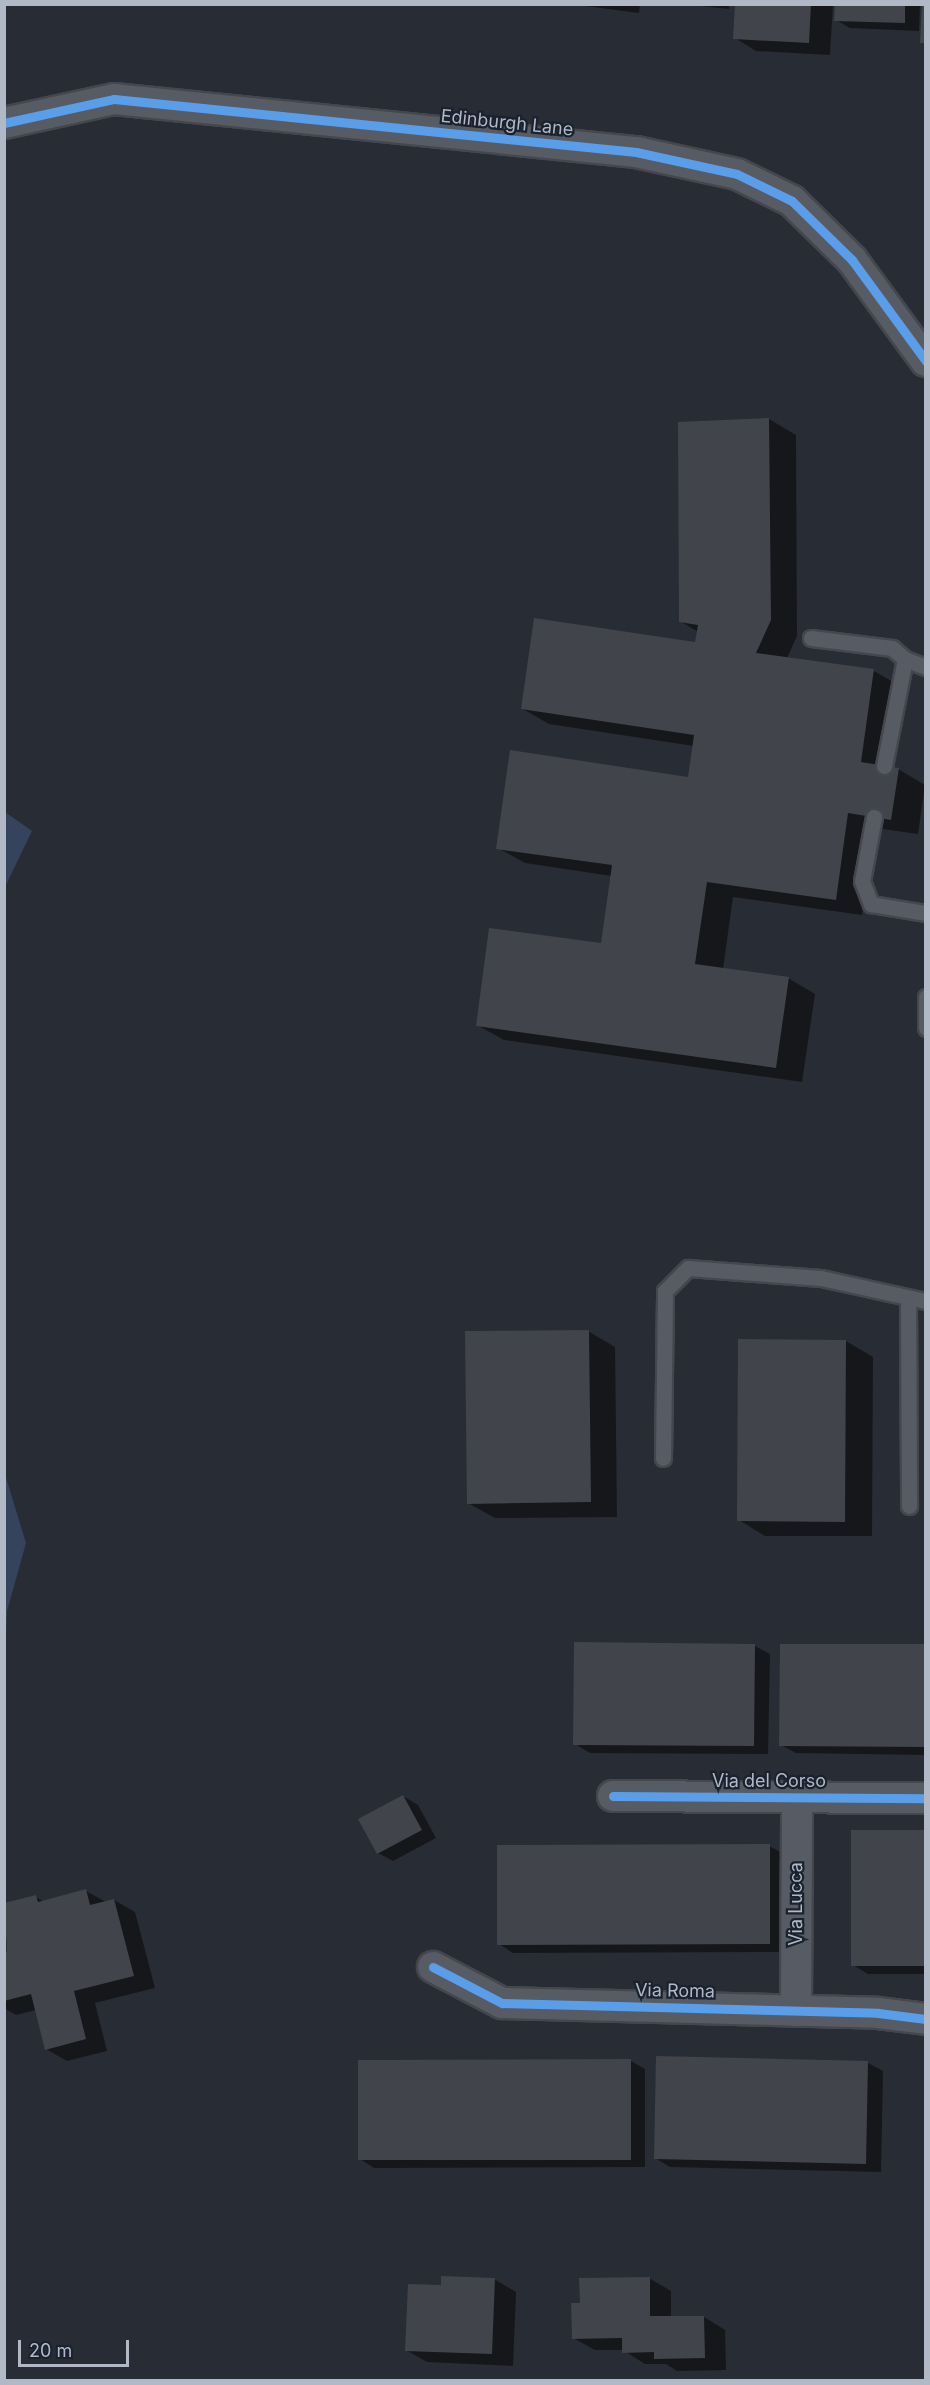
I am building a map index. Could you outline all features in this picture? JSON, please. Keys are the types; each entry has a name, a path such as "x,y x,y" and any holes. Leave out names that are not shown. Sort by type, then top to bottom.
{"street":[{"name":"Edinburgh Lane","path":"4,123 114,99 636,152 737,174 792,201 852,260 926,361"},
{"name":"Via del Corso","path":"613,1796 926,1798"},
{"name":"Via Lucca","path":"796,2011 797,1798"},
{"name":"Via Roma","path":"433,1967 502,2003 878,2013 926,2019"}],"lane":[{"path":"811,638 892,648 905,659 926,666"},
{"path":"884,766 905,659"},
{"path":"874,817 862,881 871,904 926,913"},
{"path":"926,997 926,1028"},
{"path":"663,1458 665,1291 688,1268 821,1278 926,1301"},
{"path":"908,1298 909,1506"}],"water":[{"path":"5,812 32,831 5,887"},
{"path":"5,1474 26,1543 7,1611 5,1663"}],"building":[{"path":"735,4 811,4 809,43 733,39"},
{"path":"835,4 905,4 905,23 834,21"},
{"path":"922,4 926,4 926,43 920,43"},
{"path":"769,418 771,620 756,653 874,669 861,762 899,768 891,820 848,813 836,900 707,882 695,964 789,977 776,1068 476,1026 489,928 601,943 612,865 496,849 510,750 688,777 694,735 521,709 534,618 695,642 698,625 679,622 678,422"},
{"path":"589,1330 591,1502 467,1504 465,1331"},
{"path":"738,1339 846,1340 845,1522 737,1521"},
{"path":"574,1642 755,1644 754,1746 573,1745"},
{"path":"780,1644 926,1644 926,1747 779,1746"},
{"path":"403,1795 422,1830 377,1854 358,1819"},
{"path":"851,1830 926,1830 926,1966 851,1966"},
{"path":"770,1844 770,1944 497,1945 497,1845"},
{"path":"86,1889 90,1905 114,1899 134,1976 74,1991 86,2039 45,2050 31,1994 4,2001 4,1952 7,1952 4,1903 36,1895 38,1902"},
{"path":"656,2056 868,2061 866,2164 654,2159"},
{"path":"631,2059 631,2160 358,2160 358,2060"},
{"path":"441,2276 495,2278 492,2354 405,2351 408,2284 441,2285"},
{"path":"650,2277 650,2316 704,2316 705,2358 654,2359 654,2352 622,2353 622,2338 572,2339 571,2303 580,2303 579,2278"}],"cycle path":[{"path":"4,123 114,99 636,152 737,174 792,201 852,260 926,361"},
{"path":"613,1796 926,1798"},
{"path":"433,1967 502,2003 878,2013 926,2019"}]}
